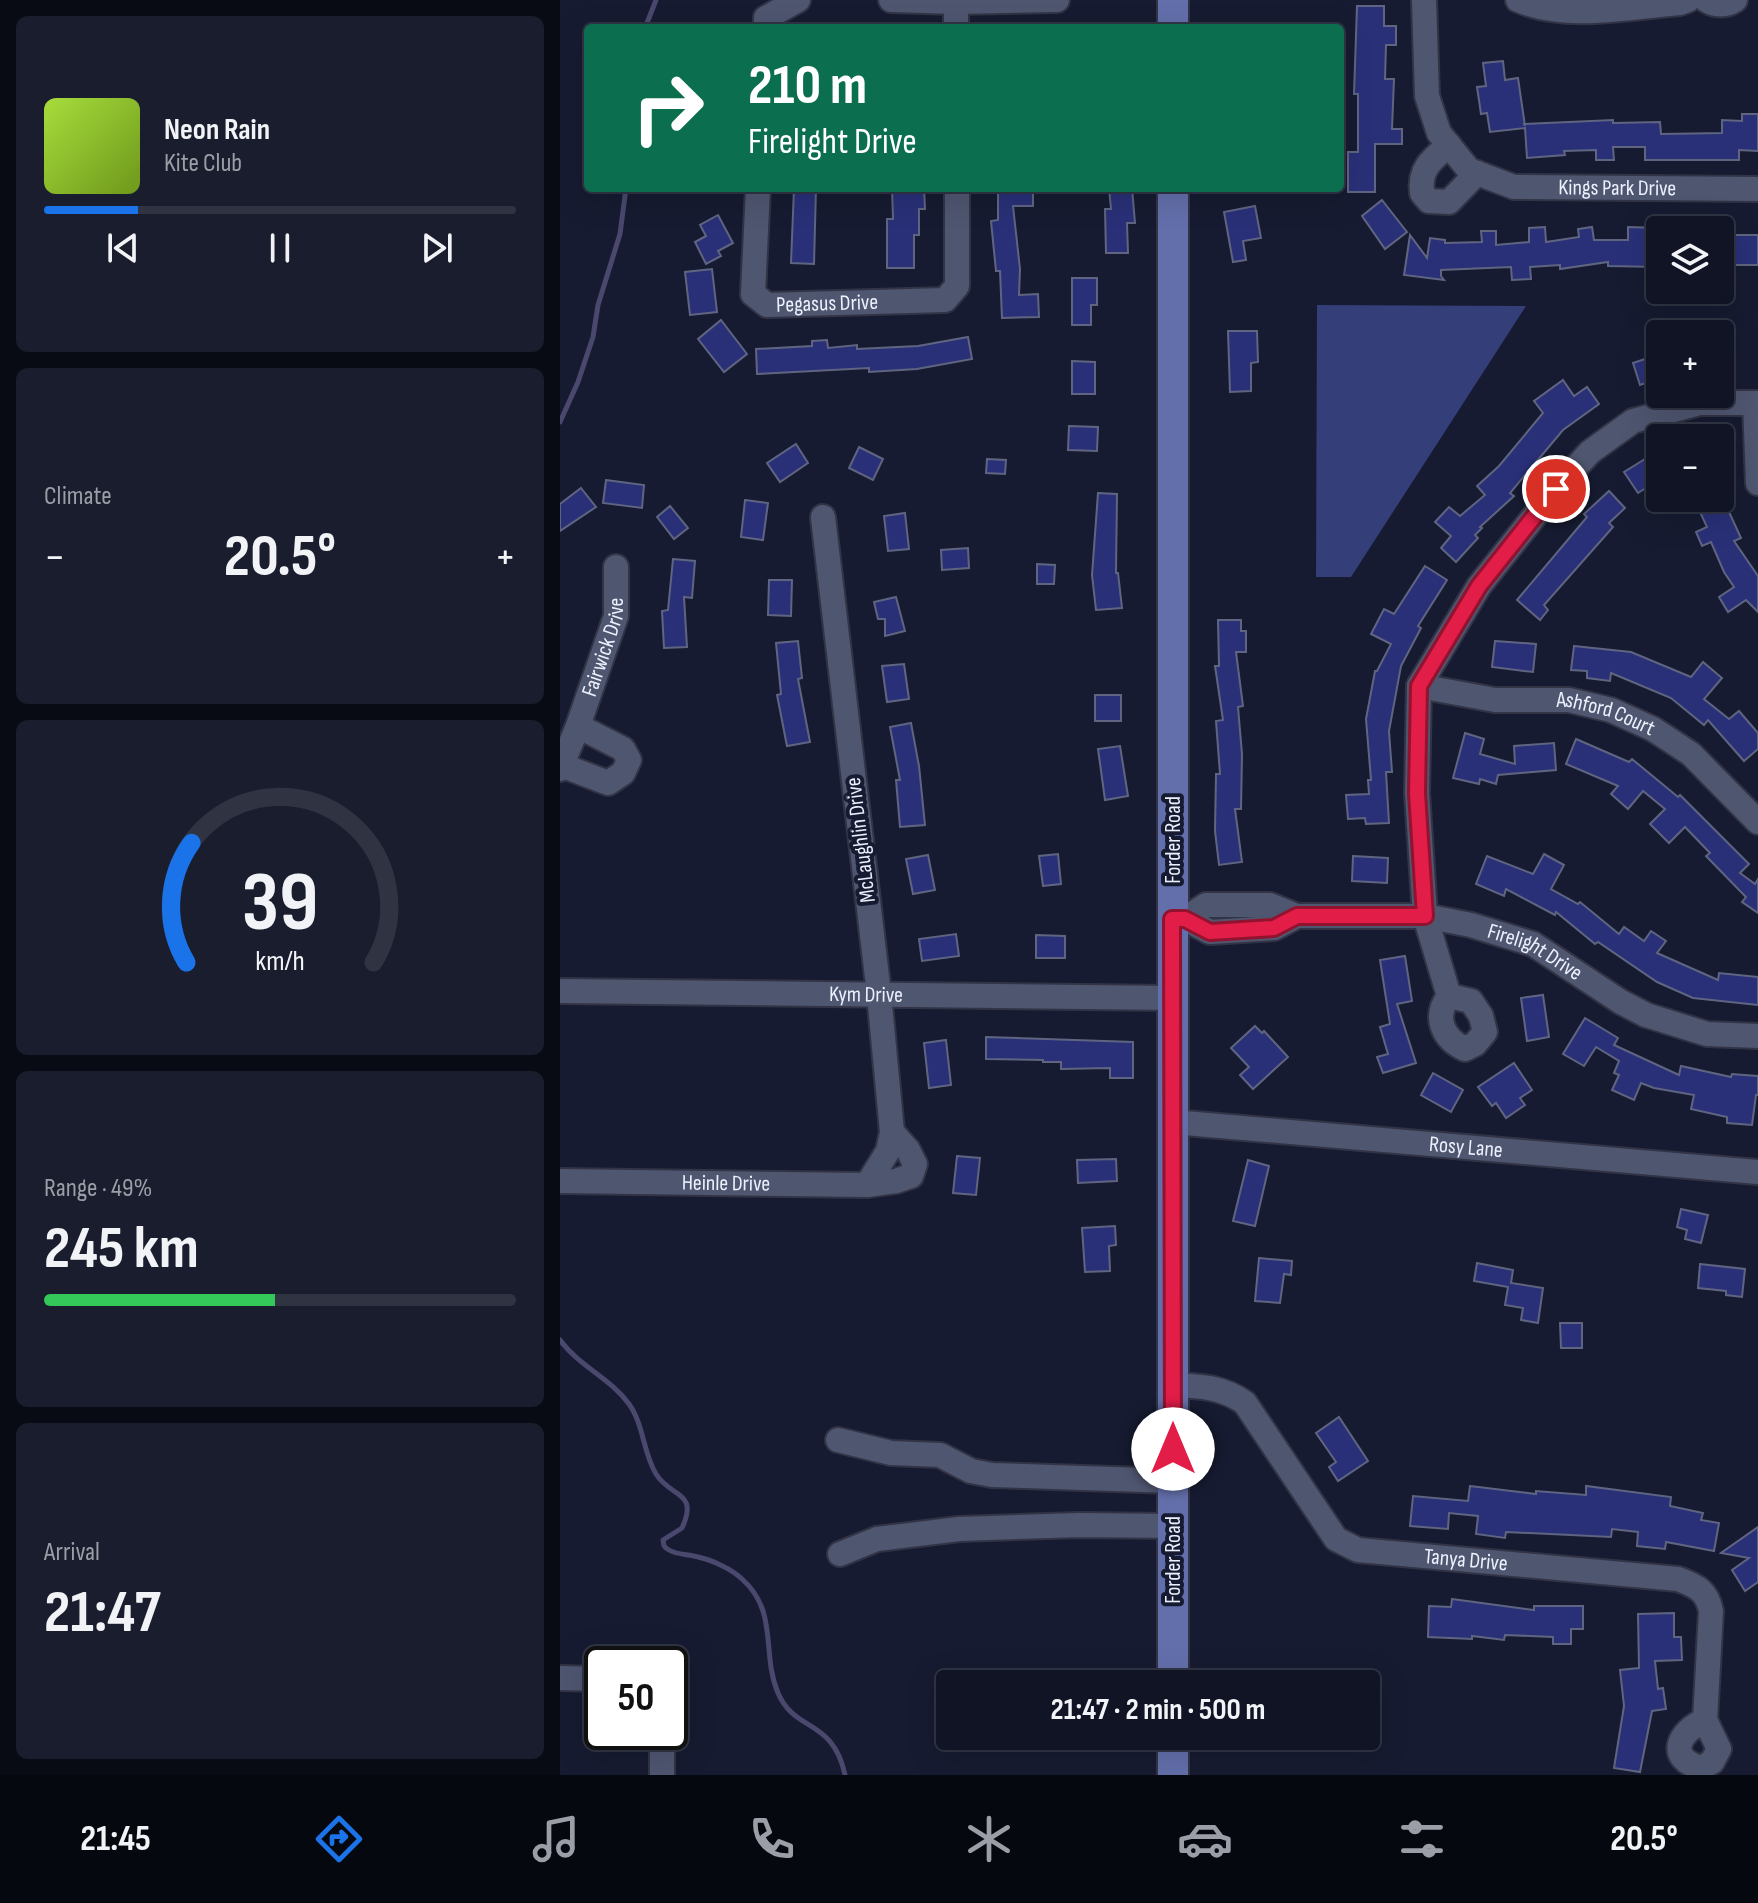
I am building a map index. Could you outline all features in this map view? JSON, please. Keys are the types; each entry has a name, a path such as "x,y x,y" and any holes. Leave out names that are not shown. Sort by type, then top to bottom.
{"main road":[{"path":"1173,0 1173,24"},
{"name":"Forder Road","path":"1173,192 1179,919 1173,998 1173,1670"},
{"path":"1173,1750 1173,1775"}],"street":[{"path":"766,24 766,18 798,0"},
{"path":"891,0 1057,0"},
{"name":"Kings Park Drive","path":"1424,0 1427,96 1439,133 1469,170 1514,187 1758,189"},
{"path":"1518,0 1537,8 1590,11 1688,0"},
{"path":"1706,0 1712,4 1728,5 1735,0"},
{"path":"956,2 956,24"},
{"path":"1449,145 1422,172 1422,193 1429,201 1449,202 1477,173"},
{"name":"Pegasus Drive","path":"758,192 753,294 767,305 945,300 957,286 957,192"},
{"path":"1449,996 1425,916 1417,793 1419,686 1479,586 1556,489 1590,452 1633,421 1700,403 1756,403 1758,483"},
{"name":"McLaughlin Drive","path":"823,517 879,994 892,1132 888,1151 867,1185"},
{"name":"Fairwick Drive","path":"578,726 623,749 629,760 623,773 608,783 560,767 578,726 616,616 616,567"},
{"name":"Ashford Court","path":"1419,686 1495,700 1569,700 1611,710 1653,729 1691,754 1758,822"},
{"name":"Firelight Drive","path":"1179,919 1206,905 1270,905 1297,916 1425,916 1471,925 1533,944 1646,1015 1707,1034 1758,1036"},
{"name":"Kym Drive","path":"560,991 1173,998"},
{"name":"Rosy Lane","path":"1173,1122 1758,1172"},
{"name":"Heinle Drive","path":"560,1181 867,1185 896,1181 911,1176 915,1164 908,1150 892,1132"},
{"name":"Tanya Drive","path":"1173,1385 1209,1386 1231,1393 1245,1403 1336,1539 1358,1550 1678,1579 1698,1587 1709,1598 1711,1611 1705,1720"},
{"path":"838,1440 891,1453 940,1455 971,1471 992,1475 1173,1481"},
{"path":"840,1554 877,1539 959,1529 1173,1526"},
{"path":"560,1678 584,1679"},
{"path":"662,1750 662,1775"}],"shaded area":[{"path":"1317,305 1526,306 1351,577 1316,577"}],"building":[{"path":"1357,6 1384,6 1384,26 1396,26 1396,45 1386,45 1385,79 1394,79 1392,129 1402,129 1402,144 1375,144 1375,192 1348,192 1348,152 1358,152 1358,94 1354,94"},
{"path":"1503,61 1505,80 1518,78 1525,124 1613,120 1613,123 1660,122 1661,134 1722,133 1722,120 1742,121 1742,114 1758,114 1758,151 1739,150 1739,160 1645,160 1645,147 1613,147 1614,160 1596,160 1596,150 1564,151 1565,155 1527,158 1525,128 1490,132 1487,113 1481,114 1477,87 1486,86 1483,63"},
{"path":"794,192 816,192 814,264 791,263"},
{"path":"892,192 924,192 925,209 919,209 919,235 914,235 914,268 887,268 887,219 893,219"},
{"path":"998,192 1033,192 1033,206 1013,206 1020,269 1019,295 1038,294 1039,317 1002,318 1000,271 996,271 991,221 998,220"},
{"path":"1109,192 1132,192 1135,223 1127,223 1128,253 1106,253 1105,209 1111,209"},
{"path":"1382,200 1407,232 1385,249 1362,216"},
{"path":"1255,206 1261,238 1243,241 1246,260 1233,262 1224,212"},
{"path":"718,215 733,243 718,251 721,256 706,264 695,242 706,236 700,225"},
{"path":"1545,227 1546,242 1579,237 1578,229 1592,227 1594,240 1628,240 1628,227 1646,228 1646,267 1608,266 1608,262 1560,269 1560,265 1530,267 1531,279 1512,280 1511,267 1441,270 1444,280 1404,275 1410,235 1427,258 1430,238 1445,240 1445,243 1482,242 1481,231 1496,231 1496,245 1529,242 1529,228"},
{"path":"1734,235 1758,235 1758,265 1734,265"},
{"path":"712,269 717,312 690,315 685,272"},
{"path":"1072,278 1097,278 1097,305 1091,305 1091,325 1072,325"},
{"path":"721,320 747,354 724,372 698,339"},
{"path":"1228,331 1257,331 1258,362 1251,363 1251,391 1230,392"},
{"path":"968,337 972,359 917,369 869,372 869,368 757,374 756,349 812,346 812,341 827,340 828,348 918,346"},
{"path":"1646,359 1646,383 1640,385 1633,363"},
{"path":"1072,361 1095,362 1095,394 1072,394"},
{"path":"1563,380 1574,396 1587,387 1599,404 1563,430 1510,493 1514,496 1480,527 1475,535 1478,538 1456,562 1441,548 1451,536 1435,522 1449,507 1460,516 1485,495 1477,486 1499,466 1543,413 1534,401"},
{"path":"1069,426 1098,427 1097,451 1068,450"},
{"path":"796,444 808,463 780,482 767,463"},
{"path":"859,447 883,459 873,480 849,468"},
{"path":"1646,458 1646,488 1638,493 1624,472"},
{"path":"987,459 1006,460 1005,474 986,473"},
{"path":"606,480 644,485 642,508 603,503"},
{"path":"581,488 596,507 560,531 560,504"},
{"path":"1609,491 1625,508 1609,523 1613,527 1544,605 1548,610 1540,620 1517,600 1587,517 1584,514"},
{"path":"1098,493 1117,494 1116,573 1122,608 1096,610 1092,575"},
{"path":"745,500 768,503 763,540 741,537"},
{"path":"670,506 688,528 674,539 657,517"},
{"path":"1700,512 1729,512 1741,538 1734,541 1758,576 1758,612 1746,600 1728,612 1719,597 1734,587 1711,542 1702,546 1696,532 1707,527"},
{"path":"905,513 909,549 888,551 884,516"},
{"path":"968,548 969,568 942,570 941,550"},
{"path":"673,559 695,561 692,598 684,597 687,647 664,648 662,611 668,610"},
{"path":"1037,564 1055,565 1054,584 1037,584"},
{"path":"1425,566 1447,580 1418,626 1421,628 1401,666 1389,731 1392,772 1386,772 1389,823 1366,824 1365,818 1348,819 1346,795 1369,794 1368,780 1371,780 1366,719 1375,671 1391,644 1371,634 1384,609 1394,614"},
{"path":"769,580 792,580 791,616 768,615"},
{"path":"896,597 905,631 885,636 885,619 878,619 874,602"},
{"path":"1218,620 1241,620 1241,631 1246,631 1246,652 1236,652 1243,706 1238,707 1242,754 1241,809 1235,809 1242,862 1219,865 1215,831 1216,774 1220,774 1216,721 1223,720 1215,666 1219,666"},
{"path":"798,641 802,678 798,679 810,742 787,746 777,695 781,694 776,643"},
{"path":"1495,641 1536,644 1533,672 1492,667"},
{"path":"1574,646 1631,652 1691,677 1703,662 1722,678 1704,699 1729,719 1739,711 1758,733 1758,749 1744,761 1708,720 1704,725 1671,698 1611,673 1610,681 1587,678 1587,671 1571,670"},
{"path":"904,664 909,699 887,702 882,666"},
{"path":"1095,695 1121,695 1121,721 1095,721"},
{"path":"911,723 925,825 900,827 896,780 900,780 890,727"},
{"path":"1465,733 1484,739 1480,754 1515,764 1514,746 1554,743 1556,770 1498,775 1496,784 1480,779 1479,784 1453,778"},
{"path":"1576,739 1629,762 1632,759 1678,797 1680,795 1749,864 1740,873 1755,884 1758,879 1758,913 1742,902 1746,897 1706,856 1710,853 1685,827 1669,843 1650,824 1665,809 1643,791 1628,809 1611,794 1618,786 1566,764"},
{"path":"1120,746 1128,796 1105,800 1098,749"},
{"path":"1058,854 1061,884 1043,886 1039,856"},
{"path":"1544,854 1564,865 1551,889 1578,904 1580,902 1619,934 1624,927 1644,941 1651,931 1666,941 1657,953 1718,980 1719,973 1758,977 1758,1005 1693,998 1657,982 1598,942 1595,944 1556,912 1555,915 1506,889 1504,896 1476,884 1487,856 1533,874"},
{"path":"928,855 935,890 913,894 906,859"},
{"path":"1353,856 1388,858 1387,883 1352,881"},
{"path":"956,934 959,956 922,961 919,939"},
{"path":"1036,935 1065,936 1065,958 1036,958"},
{"path":"1405,956 1412,1001 1397,1004 1416,1063 1383,1073 1377,1057 1388,1054 1380,1027 1390,1024 1380,960"},
{"path":"1543,995 1549,1037 1527,1041 1521,998"},
{"path":"1585,1018 1618,1038 1614,1045 1679,1075 1681,1066 1731,1077 1732,1074 1758,1076 1752,1125 1727,1123 1727,1117 1691,1109 1694,1095 1641,1083 1634,1100 1612,1090 1619,1075 1614,1073 1619,1061 1596,1047 1584,1066 1563,1054"},
{"path":"1255,1026 1262,1033 1264,1031 1288,1057 1253,1089 1240,1075 1249,1067 1231,1048"},
{"path":"986,1037 1133,1042 1133,1078 1110,1078 1110,1068 1061,1069 1061,1062 986,1059"},
{"path":"946,1040 951,1085 929,1088 924,1043"},
{"path":"1514,1063 1532,1090 1520,1098 1525,1105 1506,1118 1496,1103 1492,1106 1478,1087"},
{"path":"1433,1073 1463,1090 1451,1112 1421,1095"},
{"path":"957,1156 980,1158 976,1195 953,1193"},
{"path":"1116,1159 1117,1181 1078,1183 1077,1160"},
{"path":"1248,1160 1269,1166 1255,1226 1233,1221"},
{"path":"1681,1209 1708,1215 1701,1243 1685,1239 1687,1230 1677,1227"},
{"path":"1115,1226 1116,1245 1109,1246 1110,1271 1085,1272 1082,1228"},
{"path":"1259,1258 1292,1261 1291,1275 1284,1274 1280,1303 1255,1301"},
{"path":"1477,1263 1513,1270 1511,1283 1543,1288 1538,1323 1521,1320 1523,1308 1505,1305 1508,1287 1474,1281"},
{"path":"1700,1264 1745,1269 1742,1297 1726,1295 1726,1291 1698,1288"},
{"path":"1560,1323 1582,1323 1582,1348 1561,1348"},
{"path":"1339,1417 1368,1461 1338,1481 1329,1467 1336,1462 1316,1433"},
{"path":"1470,1486 1536,1494 1536,1491 1586,1495 1586,1486 1671,1497 1670,1506 1703,1513 1701,1520 1719,1523 1714,1551 1666,1542 1665,1549 1637,1546 1638,1532 1612,1529 1611,1537 1506,1532 1505,1538 1476,1534 1478,1516 1449,1513 1448,1529 1410,1526 1413,1496 1468,1501"},
{"path":"1758,1527 1758,1582 1745,1591 1732,1570 1749,1558 1721,1553"},
{"path":"1452,1599 1534,1610 1534,1606 1583,1606 1583,1629 1571,1629 1571,1644 1553,1644 1553,1637 1505,1635 1504,1640 1472,1636 1472,1639 1428,1637 1429,1606 1451,1607"},
{"path":"1674,1613 1674,1637 1681,1637 1682,1660 1655,1661 1658,1689 1663,1688 1666,1709 1652,1711 1640,1772 1614,1768 1624,1706 1620,1670 1639,1668 1638,1614"}],"waterway":[{"path":"647,24 656,0"},
{"path":"560,422 593,337 598,305 620,234 625,192"},
{"path":"560,1340 629,1404 656,1474 685,1501 687,1507 682,1528 663,1540 664,1546 672,1552 722,1565 738,1575 753,1592 765,1619 770,1663 778,1693 794,1715 832,1744 845,1775"}],"route":[{"path":"1173,1449 1172,919 1185,919 1210,932 1274,928 1297,916 1425,916 1417,793 1419,686 1479,586 1556,489"}]}
